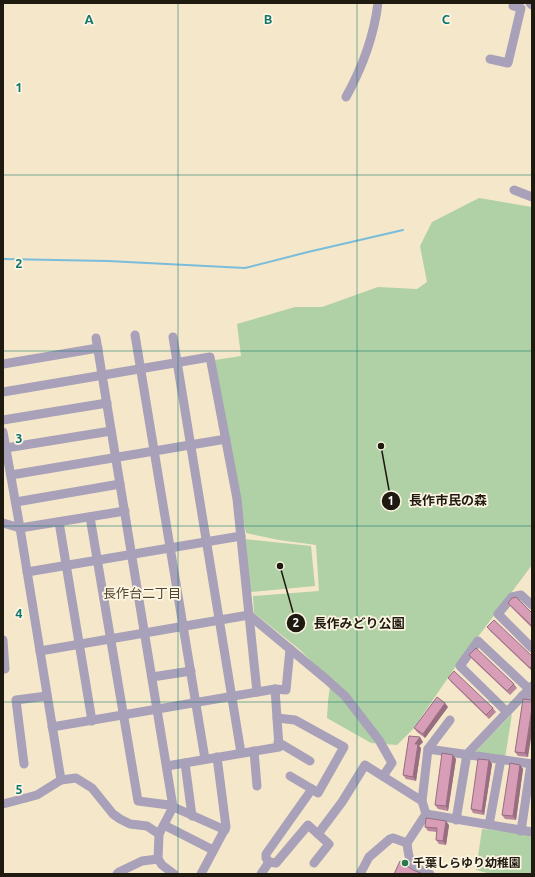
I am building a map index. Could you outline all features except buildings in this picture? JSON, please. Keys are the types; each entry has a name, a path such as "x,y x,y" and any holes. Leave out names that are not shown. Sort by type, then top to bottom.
{"street":[{"path":"346,97 356,79 375,24 378,3"},
{"path":"490,59 508,63 521,8 513,6 514,3"},
{"path":"514,190 532,197"},
{"path":"135,335 205,759"},
{"path":"96,338 174,807 159,834 158,858 162,865 174,874"},
{"path":"173,338 241,753"},
{"path":"3,364 98,348"},
{"path":"3,392 210,357 237,499 257,692"},
{"path":"3,420 107,403"},
{"path":"6,448 111,431"},
{"path":"3,432 16,502 61,780"},
{"path":"11,475 226,439"},
{"path":"16,502 120,484"},
{"path":"3,523 20,528 125,512"},
{"path":"90,517 138,801 169,805 225,830"},
{"path":"59,522 92,721"},
{"path":"27,572 241,536"},
{"path":"532,605 521,595 512,597 498,614 532,648"},
{"path":"40,651 249,615 345,696 379,740 392,763 383,776"},
{"path":"3,640 5,669"},
{"path":"456,820 467,754 507,712 522,696 531,691 478,641 460,666 507,712"},
{"path":"52,727 275,689 286,690 290,649"},
{"path":"152,677 190,672"},
{"path":"167,766 279,746 275,689"},
{"path":"24,764 16,700 47,696"},
{"path":"276,718 295,720 344,747 318,792 290,776"},
{"path":"430,874 416,868 413,865 409,858 408,843 426,814 422,801 428,749 450,720"},
{"path":"278,742 310,761"},
{"path":"428,749 531,764 521,830"},
{"path":"254,751 257,786"},
{"path":"201,874 225,830 217,757"},
{"path":"489,825 501,759"},
{"path":"185,763 192,816"},
{"path":"318,834 342,802 365,765 422,801"},
{"path":"3,804 37,795 61,780 76,778 92,788 113,814 120,819 130,824 147,826 159,834"},
{"path":"269,862 266,858 266,854 312,789"},
{"path":"426,814 532,832"},
{"path":"164,825 213,850"},
{"path":"269,862 276,863 308,825 330,844 314,863"},
{"path":"360,874 369,857 390,839 393,838 408,843"},
{"path":"117,874 118,872 142,861 158,858"},
{"path":"261,874 269,862"}],"green space":[{"path":"479,198 532,207 532,565 456,666 413,729 397,745 371,743 327,718 331,680 299,649 254,613 253,596 319,591 316,545 279,540 246,533 215,360 241,356 237,324 295,307 322,307 378,287 417,289 427,282 420,246 432,222"},
{"path":"244,539 311,546 315,586 250,592"},
{"path":"512,714 505,758 477,753 477,750"},
{"path":"482,829 532,834 532,874 491,874 476,870"}],"waterway":[{"path":"3,259 108,261 245,268 403,230"}],"place":[{"name":"長作市民の森","path":"381,446"},
{"name":"長作みどり公園","path":"280,566"},
{"name":"千葉しらゆり幼稚園","path":"405,863"}],"district":[{"name":"長作台二丁目","path":"142,593"}]}
